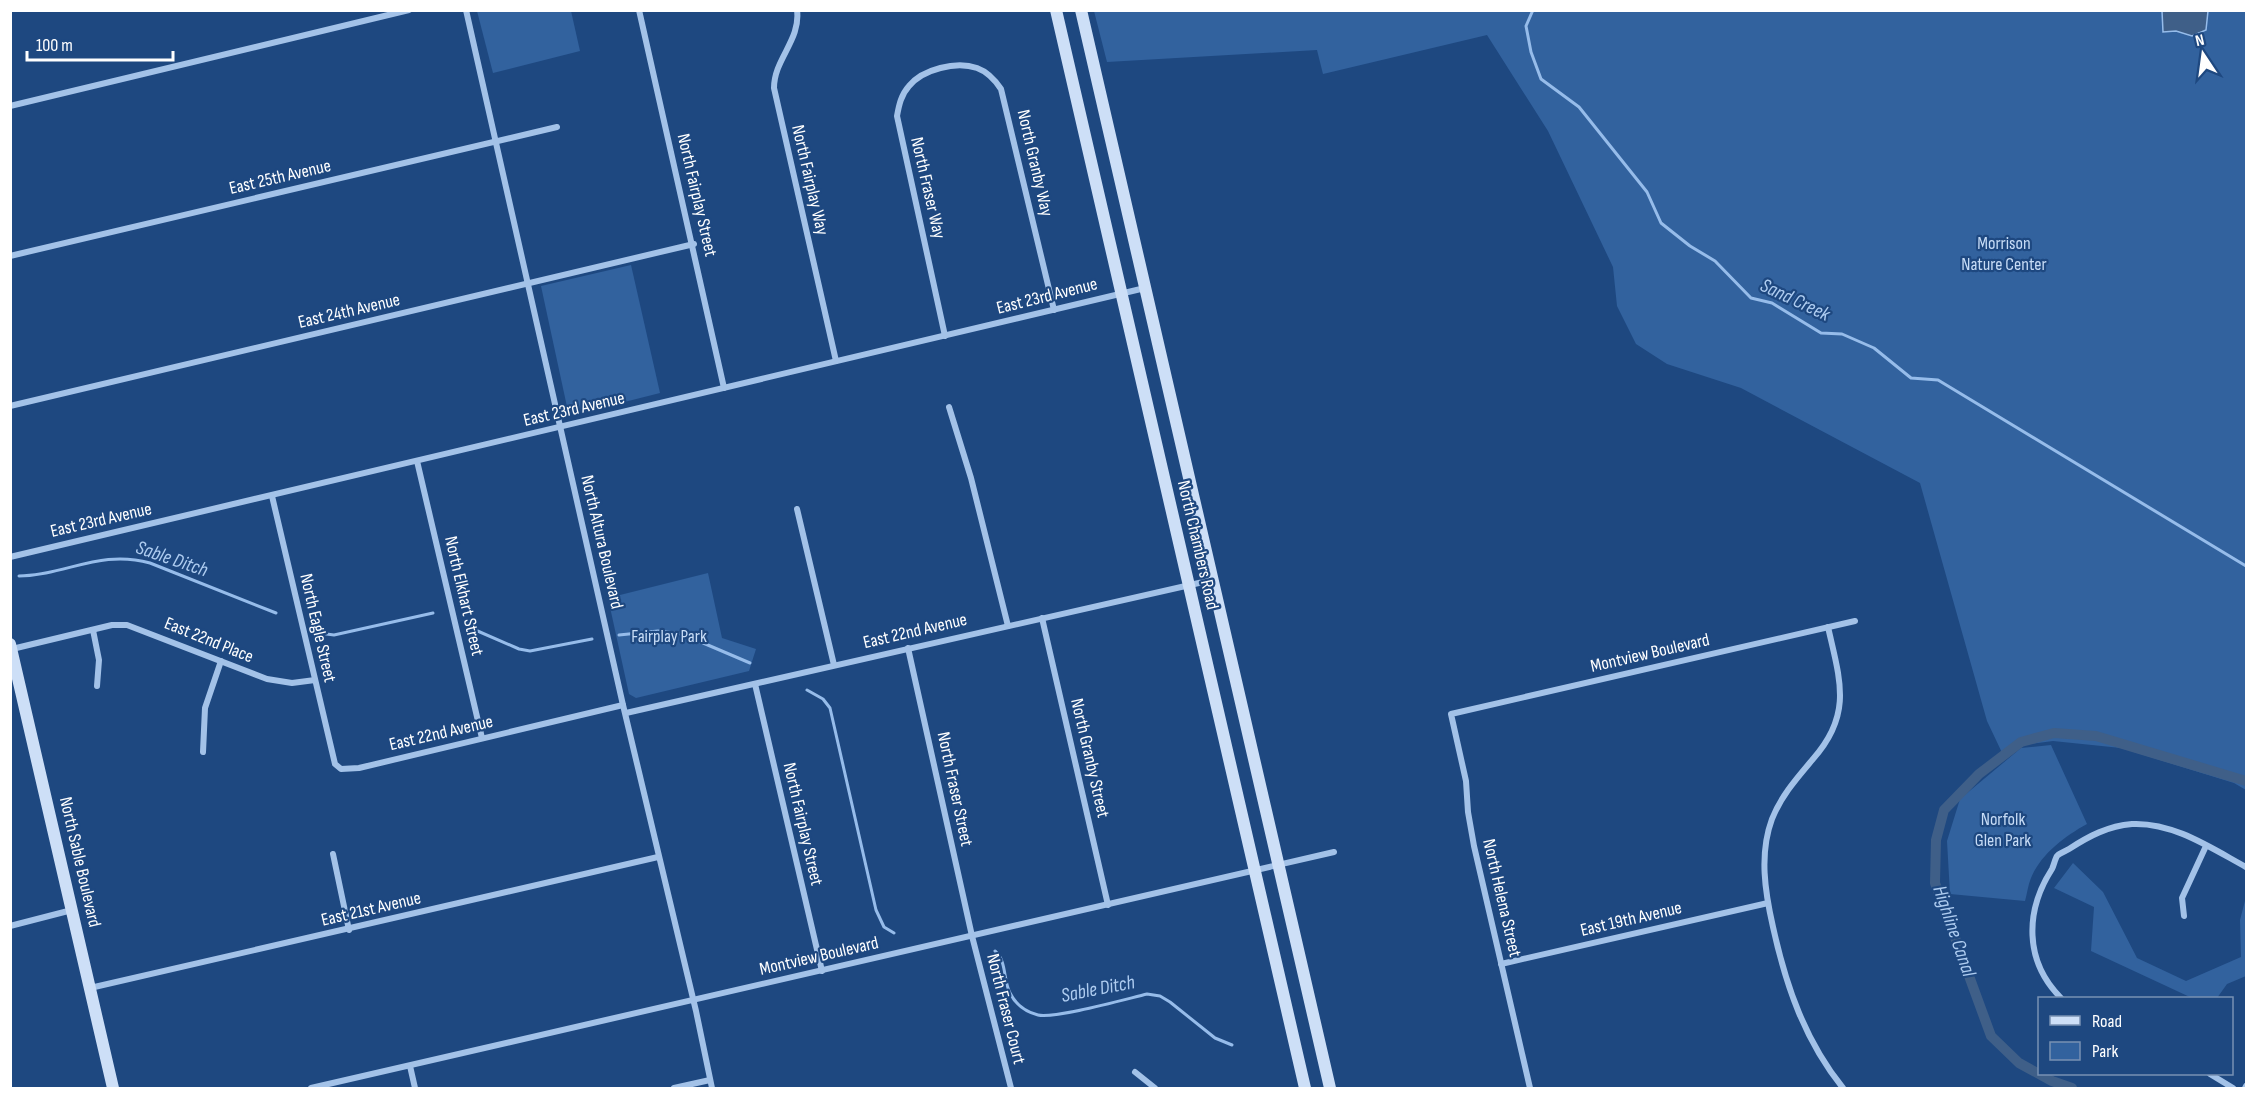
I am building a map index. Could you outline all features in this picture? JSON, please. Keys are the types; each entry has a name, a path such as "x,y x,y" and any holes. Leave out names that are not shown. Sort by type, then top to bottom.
{"main road":[{"name":"North Chambers Road","path":"1056,10 1305,1089"},
{"name":"North Chambers Road","path":"1081,10 1330,1089"},
{"name":"North Sable Boulevard","path":"11,646 113,1089"}],"street":[{"path":"10,105 409,10"},
{"name":"North Altura Boulevard","path":"466,10 712,1089"},
{"name":"North Fairplay Street","path":"639,10 694,244 724,388"},
{"name":"North Fairplay Way","path":"797,10 796,32 776,68 774,88 837,361"},
{"name":"North Granby Way","path":"942,68 975,67 991,76 1001,89 1054,310"},
{"name":"North Fraser Way","path":"942,68 925,73 911,83 904,93 897,116 945,336"},
{"name":"East 25th Avenue","path":"10,256 557,127"},
{"name":"East 24th Avenue","path":"10,406 694,244"},
{"name":"East 23rd Avenue","path":"10,557 1145,288"},
{"path":"949,407 971,478 1008,626"},
{"name":"North Elkhart Street","path":"417,461 482,738"},
{"name":"North Eagle Street","path":"272,496 337,766"},
{"path":"797,509 834,665"},
{"name":"East 22nd Avenue","path":"626,713 1212,580"},
{"name":"North Granby Street","path":"1042,618 1108,905"},
{"name":"Montview Boulevard","path":"1451,714 1855,621"},
{"name":"East 22nd Place","path":"11,646 112,625 127,625 279,682 315,680"},
{"path":"1828,627 1839,676 1841,696 1839,714 1827,742 1781,799 1772,819 1765,846 1764,869 1768,903 1781,966 1795,1006 1821,1057 1843,1089"},
{"path":"93,630 99,660 97,686"},
{"name":"North Fraser Street","path":"908,648 972,936"},
{"path":"203,752 205,708 221,661"},
{"name":"North Fairplay Street","path":"755,684 822,971"},
{"name":"East 22nd Avenue","path":"337,766 345,770 359,768 623,705"},
{"name":"North Helena Street","path":"1451,714 1466,781 1468,812 1474,842 1530,1089"},
{"path":"2059,997 2050,987 2040,967 2034,950 2032,932 2035,903 2057,856 2095,833 2133,824 2167,828 2247,867"},
{"path":"2184,916 2182,898 2206,846"},
{"name":"Montview Boulevard","path":"311,1089 1335,852"},
{"path":"333,854 349,930"},
{"name":"East 21st Avenue","path":"90,988 658,857"},
{"name":"East 19th Avenue","path":"1501,964 1768,903"},
{"path":"10,926 72,910"},
{"name":"North Fraser Court","path":"972,936 1011,1089"},
{"path":"410,1066 415,1089"},
{"path":"1135,1072 1155,1089"},
{"path":"2212,1075 2233,1089"},
{"path":"674,1089 710,1080"}],"green space":[{"path":"477,11 571,11 580,51 493,73"},
{"name":"Morrison Nature Center","path":"1094,11 2246,11 2246,790 2234,783 2121,748 2053,741 2021,745 2005,759 1987,721 1920,483 1741,388 1667,364 1636,344 1617,306 1613,267 1548,131 1487,35 1323,74 1317,50 1107,62"},
{"path":"631,265 660,393 569,416 541,286"},
{"name":"Fairplay Park","path":"708,573 722,638 756,649 749,671 636,698 629,694 608,598"},
{"name":"Norfolk Glen Park","path":"2051,745 2087,824 2062,840 2041,861 2031,878 2025,901 1950,894 1947,841 1960,799 2021,748"},
{"path":"2073,863 2103,892 2137,958 2186,981 2241,957 2240,920 2246,897 2246,976 2227,984 2218,997 2190,997 2091,951 2094,907 2054,888"}],"shaded area":[{"path":"2162,11 2208,11 2206,30 2192,36 2176,31 2163,32"}],"waterway":[{"name":"Sand Creek","path":"1533,10 1526,26 1531,52 1541,79 1579,107 1647,192 1661,223 1690,246 1715,261 1751,298 1772,303 1821,333 1842,334 1874,348 1911,378 1938,380 2246,566"},
{"name":"Sable Ditch","path":"19,576 53,572 99,561 132,559 150,563 276,613"},
{"name":"Sable Ditch","path":"319,633 334,635 433,613"},
{"name":"Sable Ditch","path":"473,629 519,649 530,651 592,639"},
{"name":"Sable Ditch","path":"619,635 658,631 682,634 750,663"},
{"name":"Sable Ditch","path":"807,690 823,699 830,708 876,910 884,927 894,933"},
{"name":"Highline Canal","path":"2038,1073 2019,1063 1991,1036 1935,883 1936,840 1944,810 1979,774 2021,742 2054,733 2096,736 2246,781"},
{"name":"Sable Ditch","path":"995,951 1003,965 1012,997 1025,1010 1034,1014 1059,1014 1147,994 1160,996 1215,1038 1232,1045"},
{"name":"Highline Canal","path":"2041,1075 2072,1088"}]}
